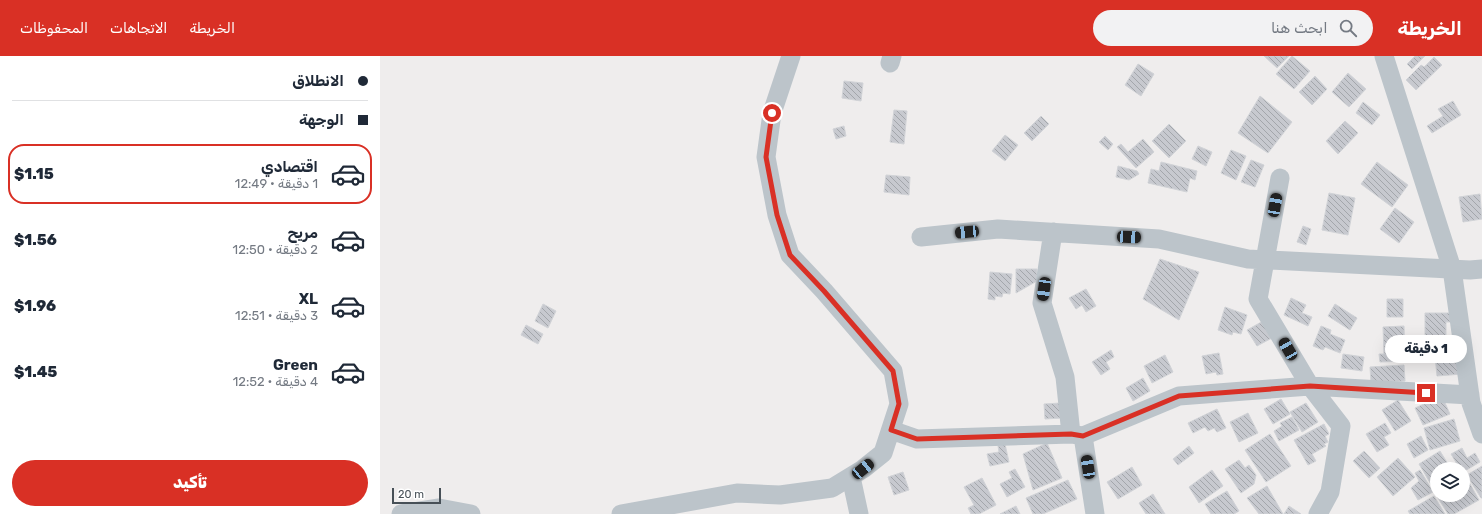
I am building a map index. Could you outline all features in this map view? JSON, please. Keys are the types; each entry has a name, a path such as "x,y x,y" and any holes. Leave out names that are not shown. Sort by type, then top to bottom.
{"street":[{"path":"622,514 737,493 780,495 832,488 863,469 883,453 899,404 893,371 824,291 790,255 777,215 766,157 772,113 791,56"},
{"path":"1384,56 1452,269 1471,403 1482,434"},
{"path":"1280,178 1258,299 1310,386 1341,426 1330,492 1318,514"},
{"path":"922,236 998,229 1159,238 1248,259 1452,269 1482,269"},
{"path":"1053,232 1042,303 1065,377 1095,514"},
{"path":"891,430 917,439 1077,435 1179,396 1310,386 1470,395"},
{"path":"851,477 859,514"},
{"path":"401,514 439,508 471,514"}],"building":[{"path":"1264,56 1289,56 1277,68"},
{"path":"1292,56 1310,71 1294,89 1276,74"},
{"path":"1415,56 1425,56 1412,69 1407,64"},
{"path":"1434,57 1442,65 1416,90 1406,80 1421,65 1424,67"},
{"path":"1138,64 1154,74 1141,96 1125,85"},
{"path":"1348,73 1366,89 1349,107 1332,92"},
{"path":"1315,76 1327,89 1312,105 1299,92"},
{"path":"844,81 863,83 861,101 842,98"},
{"path":"1260,96 1292,122 1268,153 1238,133"},
{"path":"1453,101 1461,115 1432,133 1427,126 1443,116 1438,109"},
{"path":"1363,102 1380,115 1372,125 1356,113"},
{"path":"894,110 907,111 904,144 890,142"},
{"path":"1041,116 1049,124 1032,141 1024,133"},
{"path":"1345,121 1358,133 1338,154 1326,141"},
{"path":"1169,124 1186,141 1169,158 1152,141"},
{"path":"844,126 846,136 836,139 833,129"},
{"path":"1005,135 1018,145 1005,161 992,151"},
{"path":"1105,136 1113,144 1108,150 1099,142"},
{"path":"1143,139 1154,152 1136,168 1117,147 1121,144 1128,152"},
{"path":"1198,146 1212,152 1206,166 1192,159"},
{"path":"1231,150 1246,156 1236,180 1221,173"},
{"path":"1251,160 1264,165 1255,187 1241,182"},
{"path":"1161,162 1197,171 1195,180 1190,178 1187,192 1148,183 1151,169 1159,171"},
{"path":"1377,162 1408,185 1392,207 1361,184"},
{"path":"1118,166 1137,171 1139,174 1129,180 1116,177"},
{"path":"886,175 910,177 909,195 884,192"},
{"path":"1329,193 1355,198 1348,235 1322,230"},
{"path":"1480,194 1482,219 1463,222 1459,197"},
{"path":"1395,208 1414,222 1399,243 1380,229"},
{"path":"1303,226 1311,229 1306,245 1297,242"},
{"path":"1160,259 1199,272 1179,320 1143,299"},
{"path":"1016,269 1037,269 1037,281 1016,293"},
{"path":"990,272 1012,274 1010,294 1003,293 1002,297 995,296 995,300 988,299"},
{"path":"1086,289 1096,306 1086,312 1082,305 1076,309 1069,298"},
{"path":"1291,298 1306,305 1302,313 1312,317 1308,326 1284,315"},
{"path":"1387,299 1403,299 1403,317 1387,317"},
{"path":"543,304 556,311 548,328 535,321"},
{"path":"1335,304 1357,318 1350,330 1328,316"},
{"path":"1225,307 1247,315 1241,334 1233,332 1232,335 1218,330"},
{"path":"1425,313 1453,313 1453,322 1446,322 1446,340 1425,340"},
{"path":"1265,320 1274,337 1257,346 1247,330"},
{"path":"526,325 543,334 538,344 521,335"},
{"path":"1321,326 1331,330 1330,334 1345,340 1340,353 1325,347 1323,350 1313,346"},
{"path":"1404,326 1405,361 1380,362 1379,354 1384,354 1383,327"},
{"path":"1459,344 1462,374 1437,376 1434,346"},
{"path":"1111,350 1114,357 1106,362 1110,369 1101,375 1092,362"},
{"path":"1219,353 1223,374 1217,375 1216,372 1206,374 1202,356"},
{"path":"1343,354 1364,357 1362,371 1341,368"},
{"path":"1165,355 1173,372 1152,383 1144,366"},
{"path":"1404,365 1405,381 1371,383 1370,367"},
{"path":"1143,378 1150,391 1133,401 1126,388"},
{"path":"1442,396 1450,414 1423,425 1415,408"},
{"path":"1281,399 1290,414 1273,424 1264,409"},
{"path":"1398,400 1411,421 1395,431 1382,410"},
{"path":"1061,403 1062,418 1045,419 1044,404"},
{"path":"1306,403 1318,422 1302,432 1290,412"},
{"path":"1217,409 1226,428 1217,432 1214,428 1208,431 1205,427 1193,433 1188,423"},
{"path":"1248,413 1258,433 1239,442 1230,422"},
{"path":"1292,417 1299,430 1279,441 1274,431 1282,426 1280,423"},
{"path":"1454,419 1460,441 1430,450 1424,428"},
{"path":"1385,423 1391,433 1384,437 1389,445 1377,452 1366,434"},
{"path":"1324,424 1329,434 1325,436 1328,442 1324,444 1326,446 1312,454 1316,461 1308,465 1294,440"},
{"path":"1270,434 1291,466 1266,482 1245,450"},
{"path":"1421,436 1428,450 1414,458 1407,444"},
{"path":"1047,443 1062,478 1033,490 1023,454"},
{"path":"1005,444 1009,462 990,466 987,454 999,452 998,446"},
{"path":"1189,446 1194,453 1178,465 1173,459"},
{"path":"1462,448 1467,458 1475,453 1480,462 1470,468 1470,462 1456,462 1451,454"},
{"path":"1364,451 1380,468 1369,478 1353,461"},
{"path":"1440,451 1447,462 1430,462 1430,483 1419,464"},
{"path":"1398,458 1415,477 1393,496 1377,477"},
{"path":"1239,460 1245,468 1249,465 1256,475 1254,484 1241,493 1225,469"},
{"path":"1482,466 1482,498 1470,480 1470,473"},
{"path":"1132,467 1142,485 1118,499 1107,482"},
{"path":"1015,469 1025,487 1007,497 1000,484 1012,478 1009,472"},
{"path":"1212,470 1223,486 1199,503 1189,487"},
{"path":"1420,470 1430,487 1430,494 1418,500 1411,488 1419,481 1415,473"},
{"path":"903,472 909,490 894,495 888,477"},
{"path":"982,478 996,505 979,514 971,514 968,508 974,505 964,487"},
{"path":"1068,480 1077,499 1043,514 1033,514 1026,498"},
{"path":"1470,484 1479,500 1454,514 1448,514 1440,502 1470,502"},
{"path":"1267,486 1283,514 1259,514 1247,498"},
{"path":"1227,491 1239,511 1234,514 1211,514 1205,504"},
{"path":"1153,494 1165,514 1146,514 1139,503"},
{"path":"1430,498 1430,502 1438,502 1445,514 1410,514 1408,511"},
{"path":"1016,506 1020,514 1000,514"},
{"path":"1289,506 1301,514 1284,514"}],"route":[{"path":"772,113 766,157 777,215 790,255 824,291 893,371 899,404 891,430 917,439 1071,434 1083,436 1179,396 1310,386 1426,393"}]}
